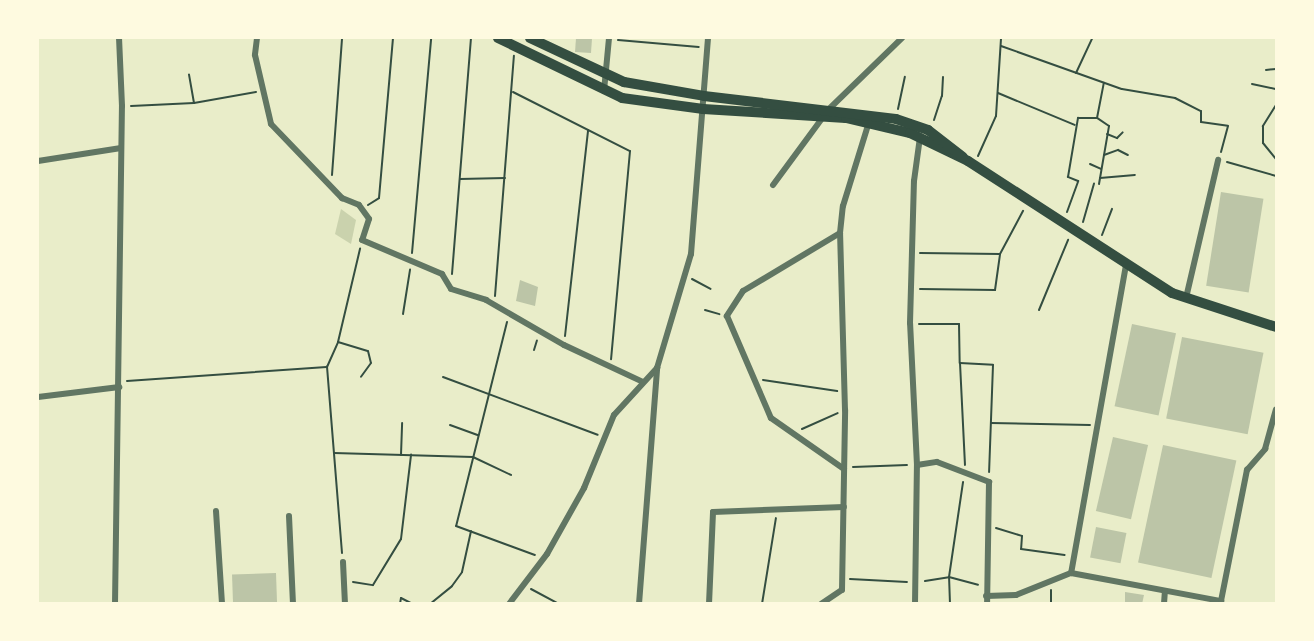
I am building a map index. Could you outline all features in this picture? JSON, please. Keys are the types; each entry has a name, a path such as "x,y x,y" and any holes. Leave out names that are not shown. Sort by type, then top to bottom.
{"main road":[{"path":"498,38 604,91 633,100 703,109 827,112 925,134"},
{"path":"529,38 605,76 704,96 896,119 971,163 1126,265 1186,299 1276,327"}],"street":[{"path":"114,603 120,384 122,106 119,38"},
{"path":"257,38 255,55 265,90 271,124 342,198 362,209 369,219 362,240 442,274 451,289 494,305 564,345 643,382"},
{"path":"525,51 529,38"},
{"path":"604,91 609,38"},
{"path":"639,603 657,368 691,254 708,38"},
{"path":"773,184 827,112 902,38"},
{"path":"821,603 842,590 845,392 840,232 843,206 869,121"},
{"path":"915,603 917,465 910,323 911,253 915,162 925,134"},
{"path":"38,161 121,148"},
{"path":"1186,299 1218,160"},
{"path":"840,232 743,291 727,316 771,418 791,434 844,468"},
{"path":"1071,573 1126,265"},
{"path":"509,603 544,558 584,488 614,415 657,368"},
{"path":"38,397 120,384"},
{"path":"917,465 937,462 965,470 989,482 986,600 1017,595 1071,573 1221,602 1247,470 1265,449 1276,409"},
{"path":"709,603 713,512 844,507"},
{"path":"216,511 222,603"},
{"path":"289,516 293,603"},
{"path":"343,562 345,603"},
{"path":"1164,603 1165,591"}],"path":[{"path":"331,186 342,38"},
{"path":"362,209 379,198 393,38"},
{"path":"403,314 411,261 431,38"},
{"path":"451,289 471,38"},
{"path":"609,38 708,48"},
{"path":"971,163 996,116 1001,38"},
{"path":"1076,73 1092,38"},
{"path":"494,305 513,92 514,46"},
{"path":"1001,46 1104,83 1175,98 1202,111 1201,122 1228,126 1218,160 1276,176"},
{"path":"1266,70 1276,69"},
{"path":"189,74 194,103"},
{"path":"896,119 905,77"},
{"path":"925,134 942,96 943,77"},
{"path":"1097,118 1104,83"},
{"path":"1252,84 1276,89"},
{"path":"122,106 194,103 265,90"},
{"path":"513,92 630,151 610,367"},
{"path":"998,93 1077,126"},
{"path":"1276,105 1263,126 1263,143 1276,159"},
{"path":"1071,228 1078,181 1068,177 1078,118 1097,118 1109,126 1099,184"},
{"path":"564,345 588,130"},
{"path":"1107,134 1117,138 1123,132"},
{"path":"1104,155 1118,150 1128,155"},
{"path":"1090,164 1102,169"},
{"path":"1100,178 1135,175"},
{"path":"460,179 506,178"},
{"path":"1039,310 1071,228 1094,184"},
{"path":"912,288 995,290 1000,254 1029,201"},
{"path":"1098,246 1112,209"},
{"path":"343,562 327,367 338,342 362,240"},
{"path":"911,253 1000,254"},
{"path":"685,275 711,290"},
{"path":"705,310 727,316"},
{"path":"509,313 456,525 544,558"},
{"path":"910,323 959,324 965,470 949,577 950,603"},
{"path":"338,342 368,351 371,363 361,377"},
{"path":"960,363 993,365 989,482"},
{"path":"120,384 327,367"},
{"path":"443,377 604,438"},
{"path":"754,379 845,392"},
{"path":"791,434 845,410"},
{"path":"400,455 402,423"},
{"path":"991,423 1097,425"},
{"path":"450,425 478,435"},
{"path":"334,453 473,457 492,462 512,475"},
{"path":"344,581 373,585 401,539 411,455"},
{"path":"844,468 917,465"},
{"path":"762,603 778,509"},
{"path":"988,525 1022,536 1021,549 1074,557"},
{"path":"430,603 452,586 462,572 471,531"},
{"path":"843,578 915,582 949,577 986,588"},
{"path":"1050,581 1051,603"},
{"path":"524,584 559,603"},
{"path":"400,603 401,598 412,603"}],"green space":[{"path":"341,209 356,220 351,244 335,234"}],"building":[{"path":"576,38 592,39 591,53 575,52"},
{"path":"1221,192 1263,199 1249,293 1206,286"},
{"path":"520,280 538,287 535,306 516,301"},
{"path":"1132,324 1176,333 1159,416 1115,406"},
{"path":"1182,337 1263,353 1248,434 1166,418"},
{"path":"1113,437 1148,445 1131,519 1096,511"},
{"path":"1163,445 1236,461 1211,578 1138,562"},
{"path":"1096,527 1126,533 1121,563 1090,557"},
{"path":"276,573 277,604 233,604 232,575"},
{"path":"1125,592 1144,595 1142,604 1125,604"}]}
